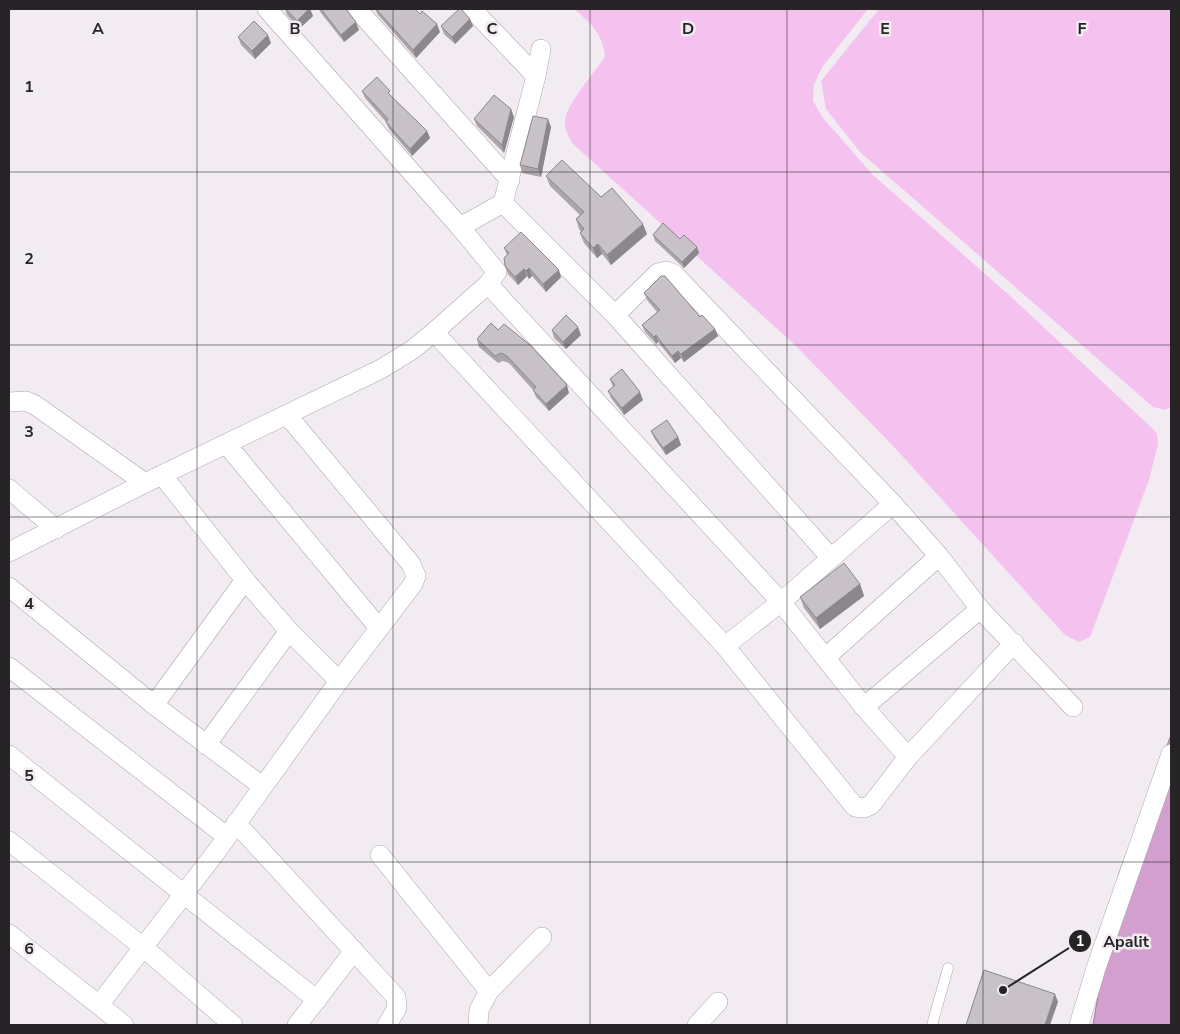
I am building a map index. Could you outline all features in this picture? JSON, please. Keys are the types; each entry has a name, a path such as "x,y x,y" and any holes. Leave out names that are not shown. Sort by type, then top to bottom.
{"street":[{"path":"9,552 145,483 288,416 381,369 412,350 434,332 488,284 497,272 460,227 267,9"},
{"path":"357,9 510,180"},
{"path":"472,9 536,76"},
{"path":"460,227 504,203 541,49"},
{"path":"504,203 615,315 831,558"},
{"path":"615,315 658,273 666,271 674,274 893,504 939,556 980,609 1073,707"},
{"path":"488,284 781,602 864,707 908,757"},
{"path":"434,332 725,646 855,807 864,808 871,805 908,757 1014,644"},
{"path":"9,402 26,402 35,405 145,483"},
{"path":"99,1005 413,584 416,576 414,570 288,416"},
{"path":"227,445 379,628"},
{"path":"162,475 245,580 289,632 339,681"},
{"path":"9,489 56,529"},
{"path":"725,646 781,602 893,504"},
{"path":"825,658 939,556"},
{"path":"154,705 245,580"},
{"path":"9,587 154,705 262,786"},
{"path":"864,707 980,609"},
{"path":"206,745 289,632"},
{"path":"9,667 231,830 354,951 396,997 397,1008 387,1025"},
{"path":"1078,1025 1171,754"},
{"path":"9,755 317,1000"},
{"path":"9,841 143,946 233,1025"},
{"path":"380,855 489,991"},
{"path":"9,934 124,1025"},
{"path":"478,1025 479,1010 489,991 542,938"},
{"path":"296,1025 354,951"},
{"path":"697,1025 718,1002"}],"lane":[{"path":"932,1025 948,968"}],"shaded area":[{"path":"574,9 868,9 823,66 814,84 813,101 823,118 873,175 1009,295 1157,434 1158,444 1149,480 1090,637 1079,642 1065,635 895,448 796,346 572,143 565,126 567,113 576,96 605,57 599,35 586,19"},
{"path":"879,9 1171,9 1171,406 1166,410 1153,407 860,152 826,109 821,81"},
{"path":"1171,735 1171,1025 1093,1025 1119,873"}],"building":[{"path":"286,9 309,9 297,21"},
{"path":"321,9 346,9 356,22 341,35"},
{"path":"376,9 415,9 420,14 422,11 437,24 413,50"},
{"path":"459,9 470,19 452,37 441,26"},
{"path":"254,21 268,35 252,51 238,37"},
{"path":"377,77 390,91 388,93 427,131 410,149 386,122 388,119 362,91"},
{"path":"494,95 511,109 502,145 474,119"},
{"path":"533,116 548,119 538,169 520,165"},
{"path":"562,160 601,197 612,188 643,224 607,255 598,244 593,248 580,233 584,229 576,219 584,212 546,176"},
{"path":"663,223 680,239 684,235 697,247 682,262 653,235"},
{"path":"521,232 559,270 543,284 529,268 526,271 524,269 515,277 505,266 504,258 509,253 504,248"},
{"path":"661,276 665,276 700,317 702,315 715,329 681,354 678,351 672,356 656,335 654,337 642,325 660,310 644,293"},
{"path":"566,315 578,327 563,342 552,330"},
{"path":"491,323 498,330 504,324 530,345 567,385 546,404 533,390 536,387 507,356 501,353 495,356 477,339"},
{"path":"622,369 640,392 622,408 608,391 615,385 610,379"},
{"path":"667,420 678,437 663,448 651,431"},
{"path":"844,563 860,584 816,618 800,597"},
{"path":"984,970 1055,994 1045,1025 966,1025"}],"place":[{"name":"Apalit","path":"1003,990"}]}
